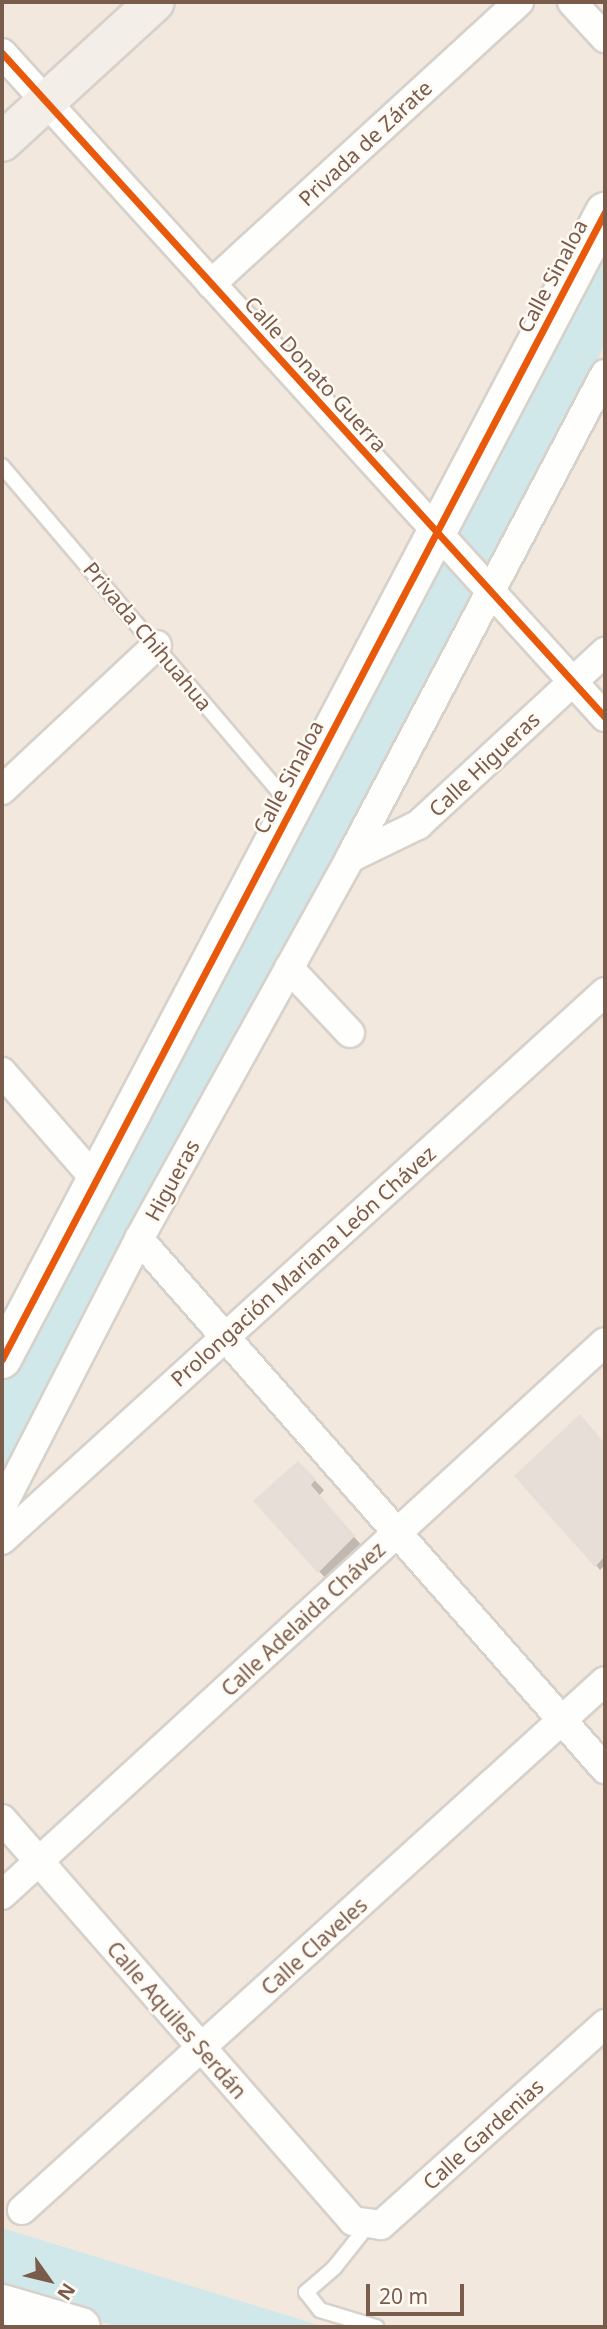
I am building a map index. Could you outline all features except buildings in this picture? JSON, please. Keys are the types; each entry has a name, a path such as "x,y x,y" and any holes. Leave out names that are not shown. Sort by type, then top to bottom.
{"main road":[{"path":"2,142 155,2"}],"street":[{"name":"Privada de Zárate","path":"211,284 519,2"},
{"path":"572,2 605,38"},
{"name":"Calle Donato Guerra","path":"2,53 605,717"},
{"name":"Calle Sinaloa","path":"2,1359 292,807 442,537 605,212"},
{"name":"Higueras","path":"2,1506 139,1239 350,858 486,583 605,374"},
{"path":"2,790 157,645"},
{"name":"Calle Higueras","path":"350,858 418,825 605,652"},
{"path":"289,968 350,1033"},
{"name":"Prolongación Mariana León Chávez","path":"2,1540 605,992"},
{"path":"2,1072 96,1180"},
{"path":"139,1239 605,1769"},
{"name":"Calle Adelaida Chávez","path":"2,1895 605,1342"},
{"name":"Calle Claveles","path":"22,2210 605,1681"},
{"name":"Calle Aquiles Serdán","path":"2,1819 201,2048 361,2222"},
{"name":"Calle Gardenias","path":"361,2222 381,2225 605,2024"},
{"path":"2,2304 81,2327"}],"lane":[{"name":"Privada Chihuahua","path":"2,466 157,645 292,807"},
{"path":"361,2222 334,2268 306,2292 320,2310 376,2327"}],"shaded area":[{"path":"2,2 605,2 605,2327 2,2327"}],"water":[{"path":"605,237 605,344 470,609 2,1478 2,1380"},
{"path":"2,2228 325,2327 119,2327 2,2293"}],"cycle path":[{"path":"2,53 605,717"},
{"path":"2,1359 605,212"}]}
